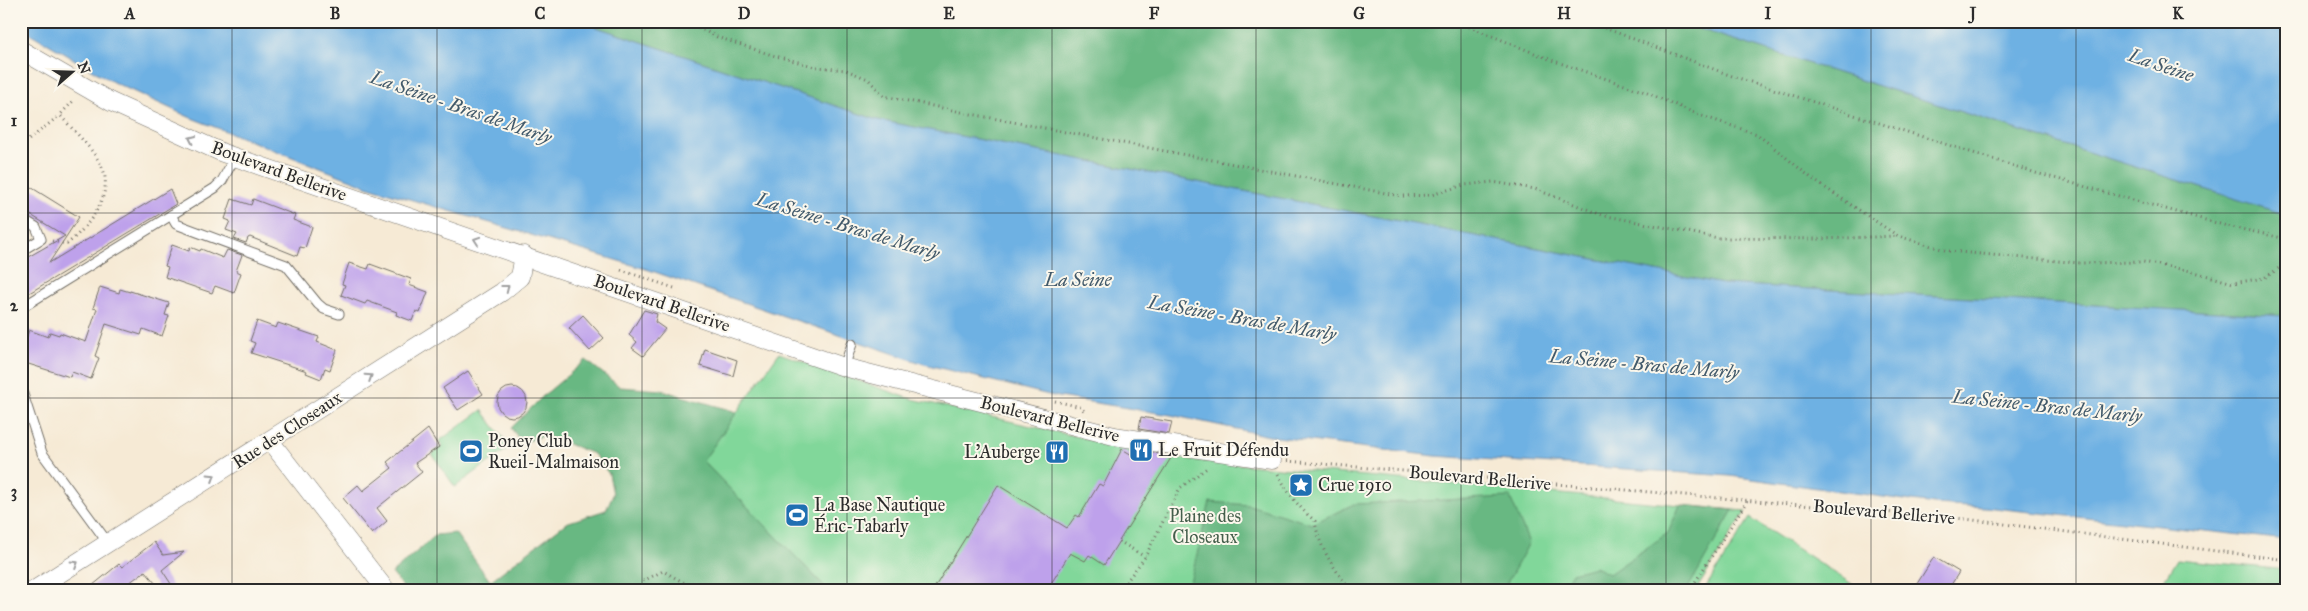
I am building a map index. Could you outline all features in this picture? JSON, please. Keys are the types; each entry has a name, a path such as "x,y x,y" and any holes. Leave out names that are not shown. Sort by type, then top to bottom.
{"street":[{"name":"Boulevard Bellerive","path":"21,50 111,102 235,156 844,367 1098,432 1272,460"},
{"name":"Rue des Closeaux","path":"34,590 502,292 520,277 524,255"},
{"path":"270,441 386,590"}],"lane":[{"path":"21,308 171,215 222,181 235,156"},
{"path":"171,215 176,224 286,265 324,310 338,314"},
{"path":"21,218 36,227 42,239 21,251"},
{"path":"844,367 852,344"},
{"path":"21,388 42,453 108,543"}],"path":[{"path":"685,21 717,36 772,55 817,67 846,70 868,80 884,96 1401,196 1431,196 1464,185 1493,182 1535,189 1602,215 1718,238 1819,239 1898,236"},
{"path":"1455,21 1554,62 1645,92 1702,116 1757,134 1815,181 1898,236 1948,251 2080,263 2143,262 2191,271 2233,283 2264,278 2284,265 2287,257"},
{"path":"1586,21 1732,76 2036,173 2228,226 2287,239"},
{"path":"21,146 72,104 84,86"},
{"path":"42,239 67,244 99,207 105,190 103,168 60,115"},
{"path":"620,270 677,289"},
{"path":"1052,400 1081,407 1098,432"},
{"path":"1120,590 1145,557 1180,488 1228,453"},
{"path":"1272,460 1286,489 1300,509 1315,521 1317,538 1326,556 1350,590"},
{"name":"Boulevard Bellerive","path":"1272,460 1965,519 2287,560"},
{"path":"1690,590 1747,501"},
{"path":"1120,541 1145,557"},
{"path":"647,590 643,581 663,571 697,590"}],"green space":[{"path":"578,21 1674,21 2287,215 2287,316 1723,284 878,120"},
{"name":"Plaine des Closeaux","path":"779,353 908,398 1171,458 1746,511 1696,590 828,590 702,461"},
{"path":"586,360 620,387 661,390 737,412 703,461 828,590 405,590 392,573 436,535 455,533 490,581 566,523 606,510 613,494 609,474 594,454 545,435 522,443 511,428 543,396"},
{"name":"Poney Club Rueil-Malmaison","path":"482,410 510,447 455,487 432,454 442,446 439,441"},
{"name":"Plaine des Closeaux","path":"1510,497 1529,543 1507,583 1510,590 1188,590 1210,502 1249,505 1312,524 1354,504"},
{"path":"1680,505 1733,510 1687,590 1561,590 1572,573 1595,567 1609,574 1668,533"},
{"path":"1750,518 1861,590 1704,590"},
{"path":"2177,559 2287,570 2287,590 2158,590"}],"water":[{"name":"La Seine","path":"21,21 578,21 878,120 1723,284 2287,316 2287,540 1985,507 1934,504 1730,476 1435,456 1269,436 1171,415 1053,396 924,364 646,269 372,188 189,117 113,82 21,28"},
{"name":"La Seine","path":"1674,21 2287,21 2287,215"}],"building":[{"path":"21,181 79,217 49,263 170,189 176,204 21,298 21,261 65,236 21,209"},
{"path":"232,199 251,205 253,199 295,215 293,220 312,227 305,248 300,247 297,256 250,237 246,243 234,239 237,234 226,230 230,221 225,219"},
{"path":"172,245 189,251 190,247 200,251 201,249 223,258 227,250 242,255 236,271 241,273 234,293 215,286 212,293 165,277 168,267 165,266"},
{"path":"349,263 368,269 370,264 411,279 409,285 428,292 420,313 416,311 412,321 396,315 397,312 367,301 365,304 341,295 345,285 342,284"},
{"path":"100,287 119,293 120,289 130,291 169,303 165,315 169,316 162,336 143,329 141,335 106,324 95,356 99,358 91,379 72,372 70,377 22,362 26,352 22,351 29,330 48,337 50,332 59,335 60,333 86,342 97,309 93,308"},
{"path":"644,310 657,314 655,322 665,329 643,356 632,348 637,342 629,335"},
{"path":"583,315 604,338 590,351 569,328"},
{"path":"257,321 276,328 278,323 319,337 317,342 337,350 330,370 325,368 321,379 306,373 307,371 251,353 255,343 250,341"},
{"path":"705,349 737,360 733,376 700,366"},
{"path":"468,371 483,394 458,410 443,388"},
{"path":"512,387 523,391 527,402 523,413 512,417 501,413 497,402 501,391"},
{"path":"1141,417 1172,422 1169,434 1139,429"},
{"path":"428,429 439,447 415,463 422,472 377,508 387,521 372,534 343,498 358,485 363,491 392,468 387,462"},
{"path":"1122,449 1134,456 1135,450 1166,455 1165,457 1171,458 1104,565 1089,555 1085,561 1070,553 1047,590 933,590 998,485 1067,528 1076,515 1079,517 1099,484 1103,486"},
{"path":"154,542 163,555 184,552 162,570 175,590 161,590 145,571 125,586 125,590 87,590 119,564 122,567"},
{"path":"1934,557 1959,572 1948,590 1913,590"}],"place":[{"name":"Le Fruit Défendu","path":"1141,450"},
{"name":"Poney Club Rueil-Malmaison","path":"471,451"},
{"name":"L'Auberge","path":"1057,452"},
{"name":"Crue 1910","path":"1301,485"},
{"name":"La Base Nautique Éric-Tabarly","path":"797,515"}],"water label":[{"name":"La Seine - Bras de Marly","path":"461,107"},
{"name":"La Seine - Bras de Marly","path":"848,226"},
{"name":"La Seine - Bras de Marly","path":"1242,318"},
{"name":"La Seine - Bras de Marly","path":"1644,364"},
{"name":"La Seine - Bras de Marly","path":"2047,406"}]}
